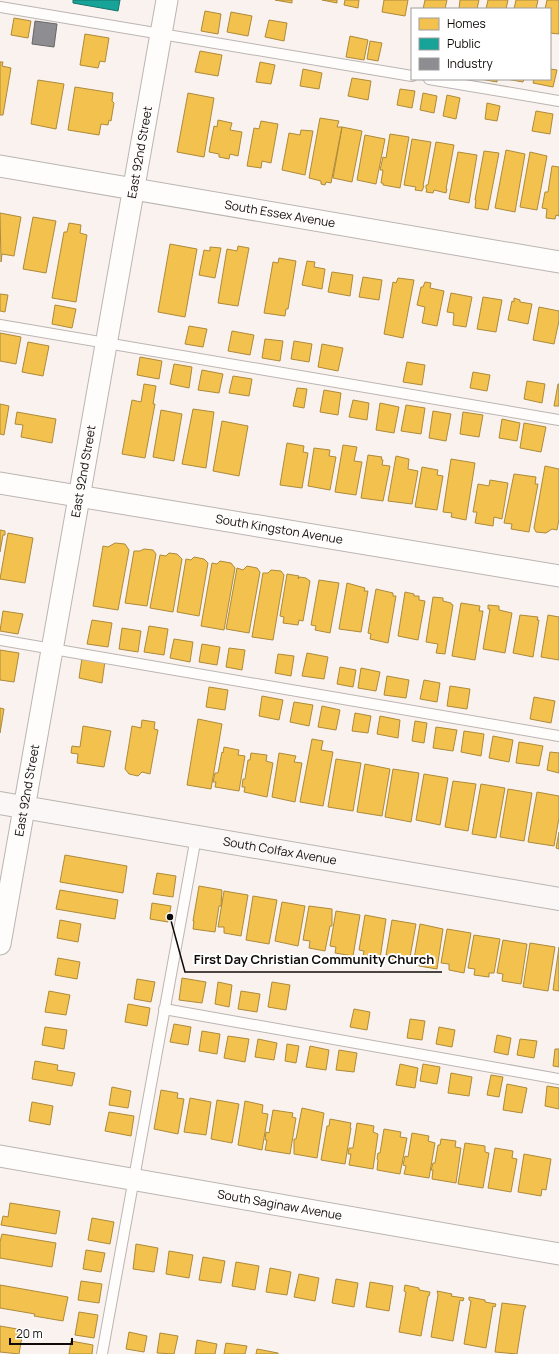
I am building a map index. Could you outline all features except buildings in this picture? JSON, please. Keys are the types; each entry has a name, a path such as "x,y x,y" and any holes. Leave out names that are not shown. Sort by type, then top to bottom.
{"main road":[{"name":"South Colfax Avenue","path":"0,803 559,900"}],"street":[{"name":"East 92nd Street","path":"0,944 166,0"},
{"name":"South Essex Avenue","path":"0,166 559,262"},
{"name":"South Kingston Avenue","path":"0,484 559,576"},
{"name":"South Saginaw Avenue","path":"0,1156 559,1254"}],"lane":[{"path":"0,7 411,76"},
{"path":"435,80 559,101"},
{"path":"0,325 559,420"},
{"path":"0,640 559,736"},
{"path":"102,1354 196,837"},
{"path":"164,1010 559,1079"}],"place":[{"name":"First Day Christian Community Church","path":"170,917"}]}
